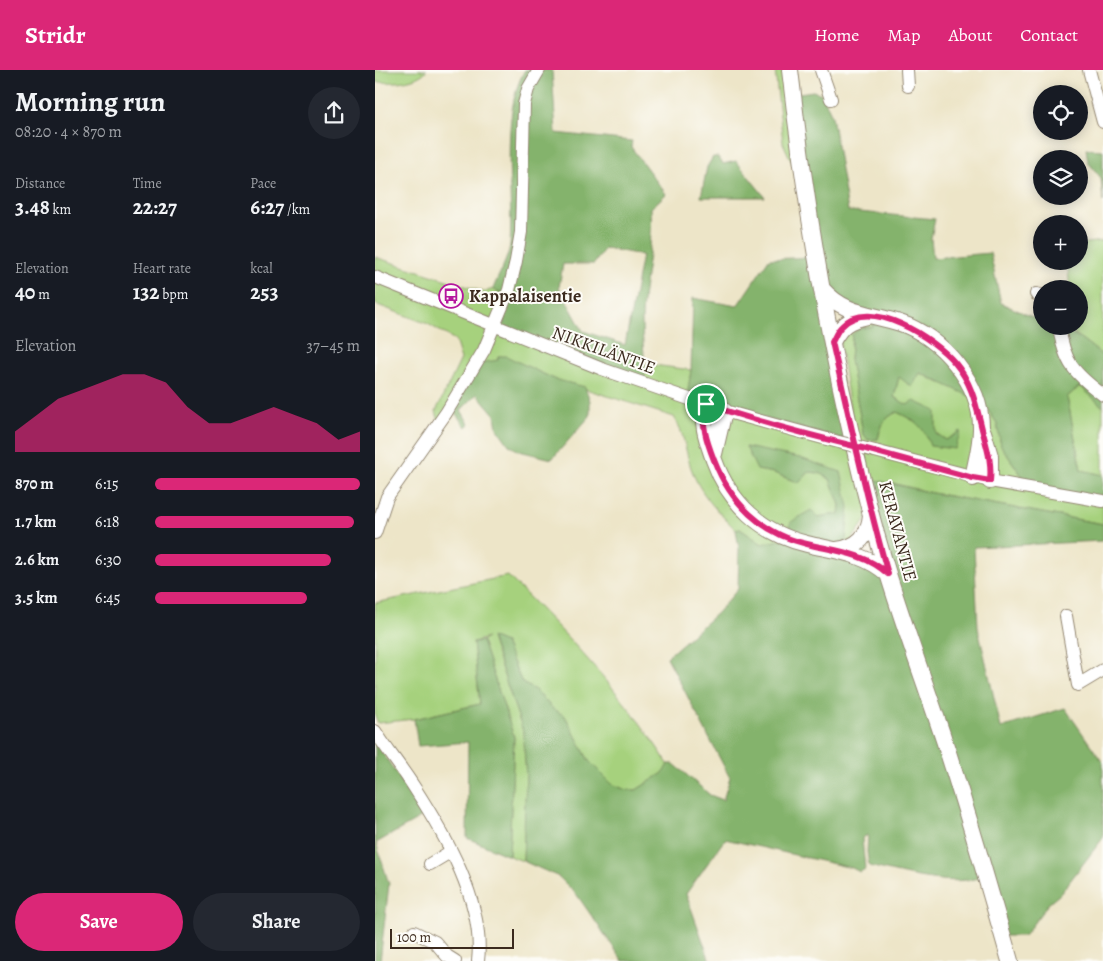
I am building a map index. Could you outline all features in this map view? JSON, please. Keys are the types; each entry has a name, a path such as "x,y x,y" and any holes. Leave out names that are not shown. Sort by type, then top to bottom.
{"main road":[{"name":"KERAVANTIE","path":"790,70 805,190 822,289 871,515 888,574 967,811 1010,961"},
{"path":"822,289 833,301 845,308 869,316 901,323 939,345 956,363 976,399 981,428 990,456 990,481"},
{"path":"832,342 842,325 850,320 869,316"},
{"path":"706,404 703,422 714,458 726,486 736,500 761,524 804,544 836,550 875,563 888,574"},
{"path":"714,458 715,444 724,410"},
{"path":"973,478 981,428"},
{"path":"836,550 845,549 863,540 869,529 871,515"}],"street":[{"path":"375,533 381,496 446,413 484,350 495,326 517,261 521,232 524,104 528,88 539,70"},
{"path":"821,70 831,100"},
{"path":"907,70 908,86"},
{"path":"1089,70 1103,122"},
{"name":"NIKKILÄNTIE","path":"375,278 601,369 724,410 973,478 1103,502"},
{"path":"1060,335 1062,345 1076,374 1103,395"},
{"path":"1066,616 1078,685 1103,670"},
{"path":"375,730 413,786 450,852 465,885 479,930 478,961"},
{"path":"430,864 450,852"},
{"path":"414,932 435,942 447,956 455,961"}],"green space":[{"path":"375,70 427,70 410,80 375,82"},
{"path":"525,70 552,70 556,133 632,141 631,147 666,194 651,208 651,236 642,329 645,367 644,383 495,326 508,296 493,289 510,245 510,131 512,108 517,88","holes":["605,248 642,255 625,345 583,331 559,287 563,264 594,264"]},
{"path":"775,70 795,70 805,190 783,143"},
{"path":"813,91 822,94 832,116 848,211 935,219 931,238 933,258 990,253 1001,303 1033,317 1033,335 1075,335 1103,356 1103,407 1080,386 1067,397 1081,470 1103,475 1103,501 1032,490 1001,446 997,423 970,385 976,399 920,373 912,387 899,377 894,397 907,405 914,401 936,411 936,434 946,440 961,431 955,449 930,446 922,429 910,419 897,412 884,422 878,439 868,440 863,433 850,360 852,335 859,329 873,326 874,317 822,289 855,442 687,398 691,370 693,298 737,306 769,259 816,257 793,94"},
{"path":"1086,149 1103,150 1103,202 1101,178 1088,162 1088,150"},
{"path":"713,157 718,157 723,164 736,161 765,197 701,197 707,167"},
{"path":"1103,241 1103,356 1077,335 1088,335 1088,280 1069,280 1068,270 1088,270 1088,243"},
{"path":"375,257 484,292 493,289 644,383 646,364 691,370 687,398 706,404 713,458 724,411 855,442 838,331 874,317 873,326 859,329 852,335 850,359 863,433 868,440 878,439 884,422 897,412 915,421 955,449 960,432 946,440 894,397 899,376 920,373 940,383 968,382 997,423 1001,446 1032,490 1103,501 1103,524 932,493 888,482 870,514 845,549 841,472 758,470 774,473 799,483 809,472 819,473 830,479 840,505 839,514 817,517 811,510 788,539 762,544 740,529 736,530 704,494 694,477 682,435 674,417 554,379 506,357 498,356 498,360 439,422 436,411 461,359 455,340 428,324 375,304"},
{"path":"498,356 506,356 554,379 585,387 590,401 590,416 552,459 519,451 509,445 497,428 495,415 477,394 461,410 469,424 466,427 451,408 480,363 498,360"},
{"path":"1080,386 1103,406 1103,475 1081,470 1067,397"},
{"path":"746,447 800,458 841,472 849,507 845,549 887,574 863,477 932,493 1103,524 1103,541 974,547 978,628 1001,728 1065,708 1103,763 1103,838 1060,894 1047,905 1024,936 1003,936 986,876 958,881 928,879 869,866 867,852 868,835 862,838 865,869 860,872 852,868 725,839 686,894 710,961 623,961 577,895 559,877 523,861 526,777 523,731 491,637 505,643 522,683 535,690 553,709 565,716 589,761 612,784 626,790 636,790 663,773 668,764 674,764 710,795 723,800 730,778 667,657 717,613 738,589 739,549 736,530 740,529 762,544 788,538 791,522 811,510 817,517 839,514 840,505 830,479 819,473 809,472 799,483 774,473 757,470"},
{"path":"508,576 573,643 613,689 633,713 668,764 664,773 636,790 626,790 612,784 589,761 565,716 553,709 535,690 522,683 505,643 491,638 523,731 526,777 523,861 509,856 514,737 482,641 487,638 473,642 480,704 414,719 378,723 375,716 375,603"},
{"path":"482,641 514,737 509,856 467,838 468,742 418,746 414,719 480,704 473,642"},
{"path":"375,741 424,816 376,843 389,884 380,961 375,961"}],"place":[{"name":"Kappalaisentie","path":"451,296"}],"route":[{"path":"706,404 703,415 704,429 718,470 726,486 748,514 761,524 789,538 804,544 847,552 861,557 875,563 888,574 871,515 863,477 858,457 855,442 832,342 842,325 850,320 869,316 901,323 939,345 956,363 967,382 976,399 981,428 990,456 992,466 990,481 973,478 866,449 853,446 827,439 706,404"}]}
